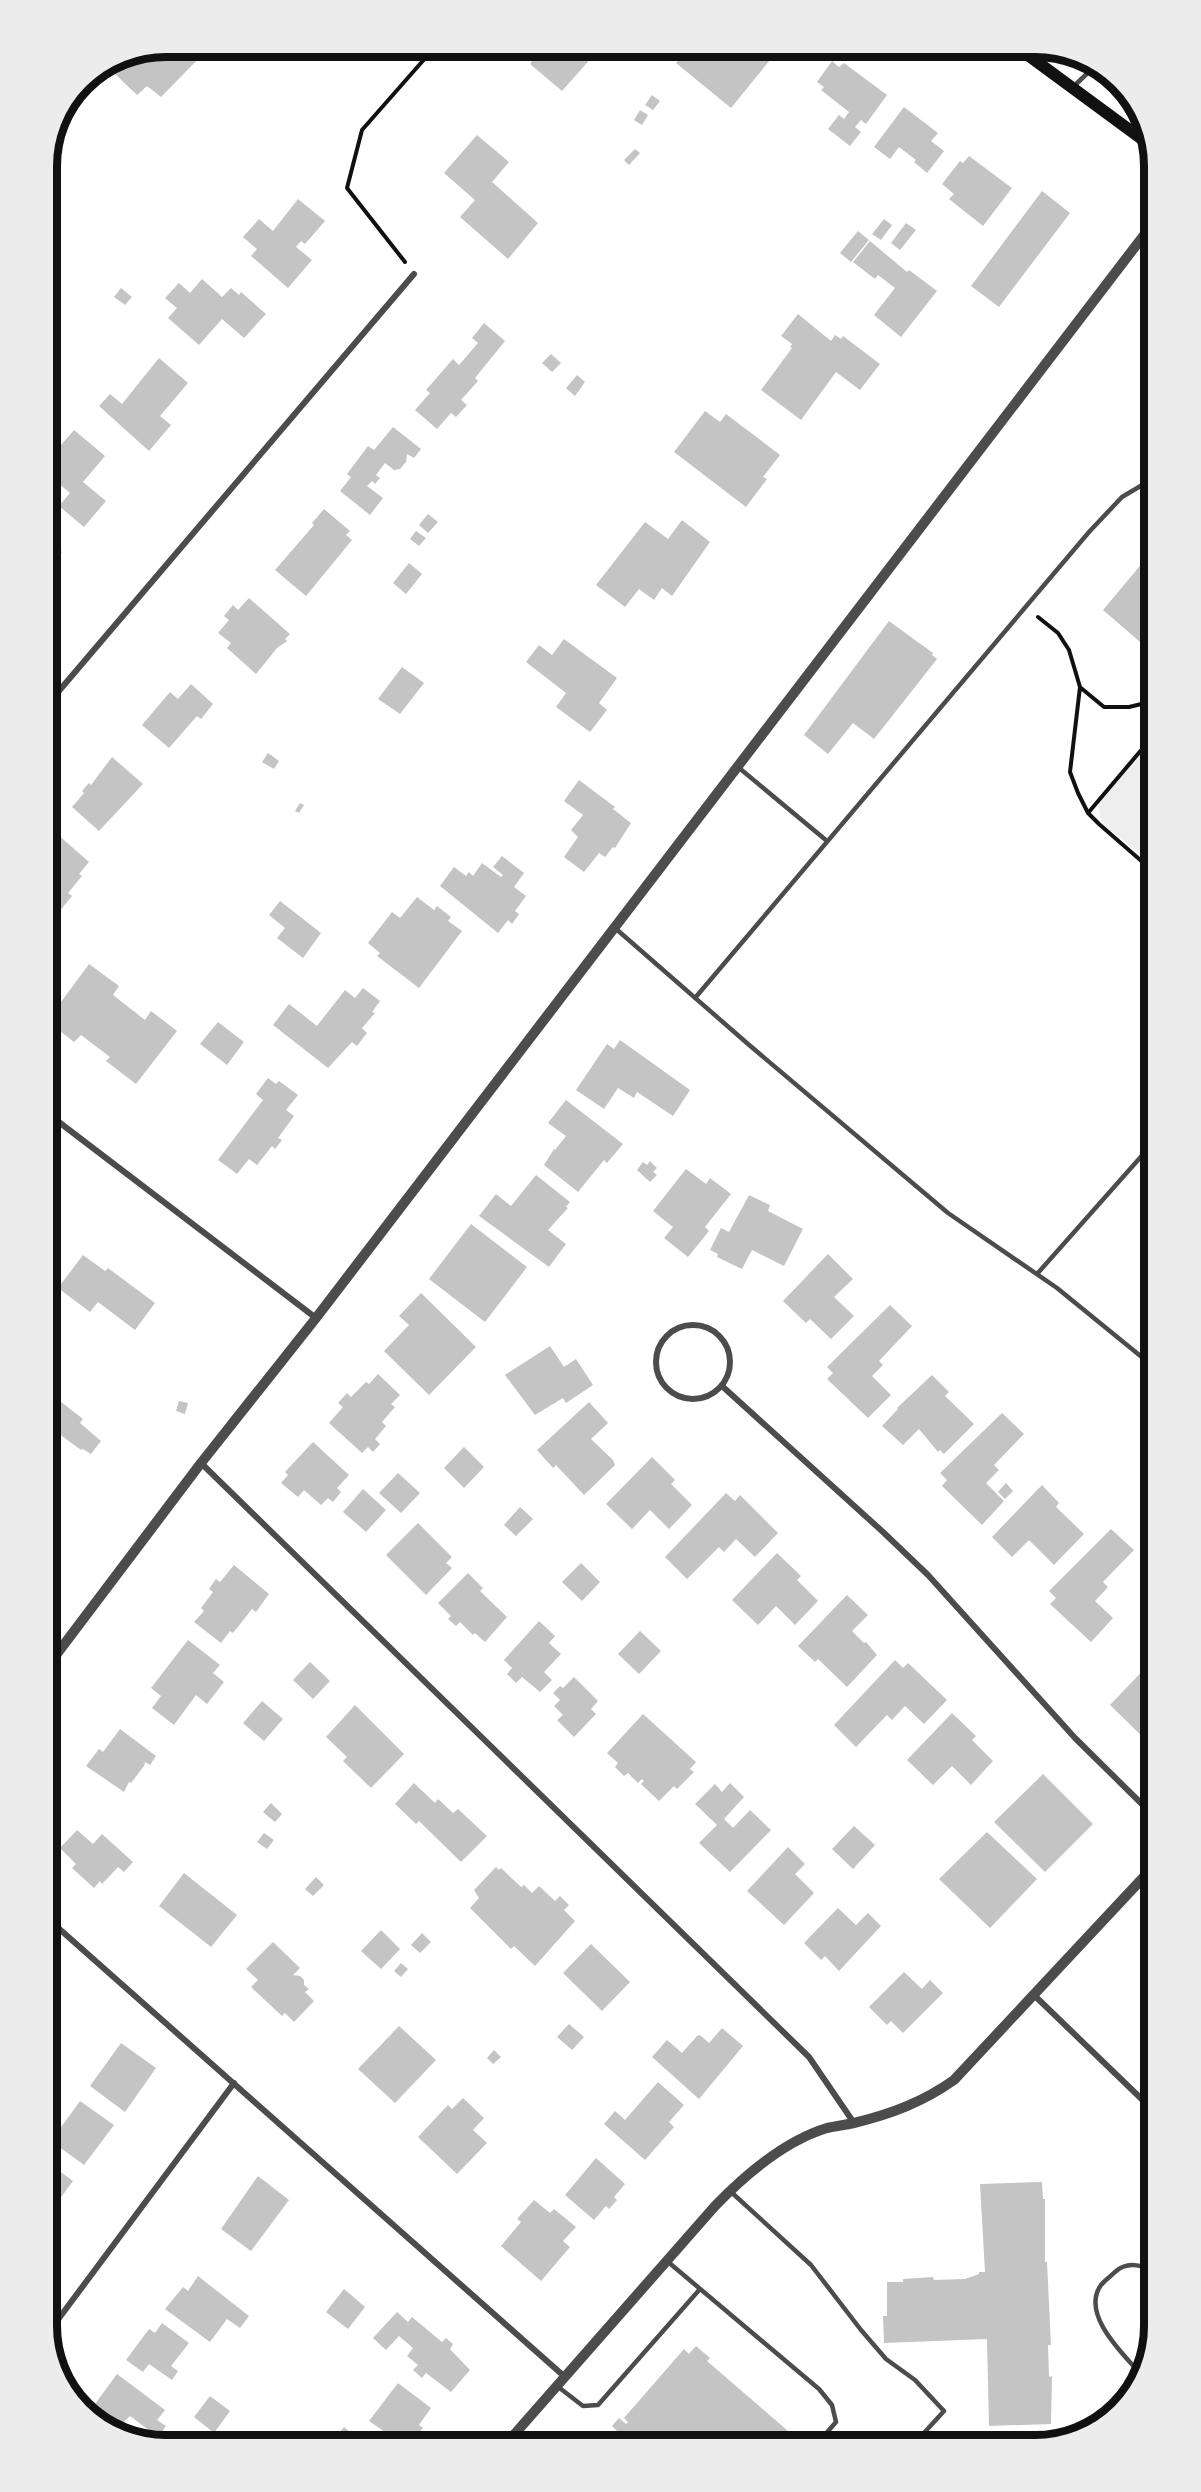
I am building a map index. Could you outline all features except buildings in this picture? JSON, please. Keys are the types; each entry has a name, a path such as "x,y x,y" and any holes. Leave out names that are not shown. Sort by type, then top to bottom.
{"main road":[{"path":"1030,57 1140,138"}],"street":[{"path":"57,1653 1144,236"},
{"path":"57,693 414,274"},
{"path":"57,1121 316,1318"},
{"path":"689,1325 708,1328 719,1335 727,1346 730,1359 729,1372 722,1386 709,1396 697,1399 678,1396 667,1389 658,1374 656,1361 659,1348 666,1337 677,1329 689,1325"},
{"path":"722,1386 884,1532 928,1575 1075,1738 1144,1805"},
{"path":"201,1463 809,2056 854,2123"},
{"path":"514,2435 729,2191 794,2142 827,2128 854,2123 913,2105 954,2080 1144,1878"},
{"path":"57,1928 565,2377"},
{"path":"1035,1996 1144,2100"},
{"path":"57,2321 234,2083"}],"lane":[{"path":"1072,88 1089,72"},
{"path":"695,998 1122,497 1144,484"},
{"path":"738,767 827,841"},
{"path":"615,928 948,1213 1037,1274 1144,1358"},
{"path":"1037,1274 1144,1154"},
{"path":"729,2191 811,2265 886,2359 915,2380 944,2412 922,2435"},
{"path":"666,2261 819,2389 832,2405 836,2422 825,2435"},
{"path":"1135,2368 1104,2331 1096,2304 1100,2286 1120,2268 1139,2264 1144,2266"},
{"path":"557,2386 583,2406 598,2405 700,2289"}],"path":[{"path":"414,274 347,188 362,130 426,57"},
{"path":"1026,607 1058,633 1069,650 1080,687 1070,772 1088,813 1144,862"},
{"path":"1080,687 1104,707 1130,707 1144,704"},
{"path":"1088,813 1144,748"}],"shaded area":[{"path":"1144,750 1144,857 1104,825 1100,817 1099,804"}]}
